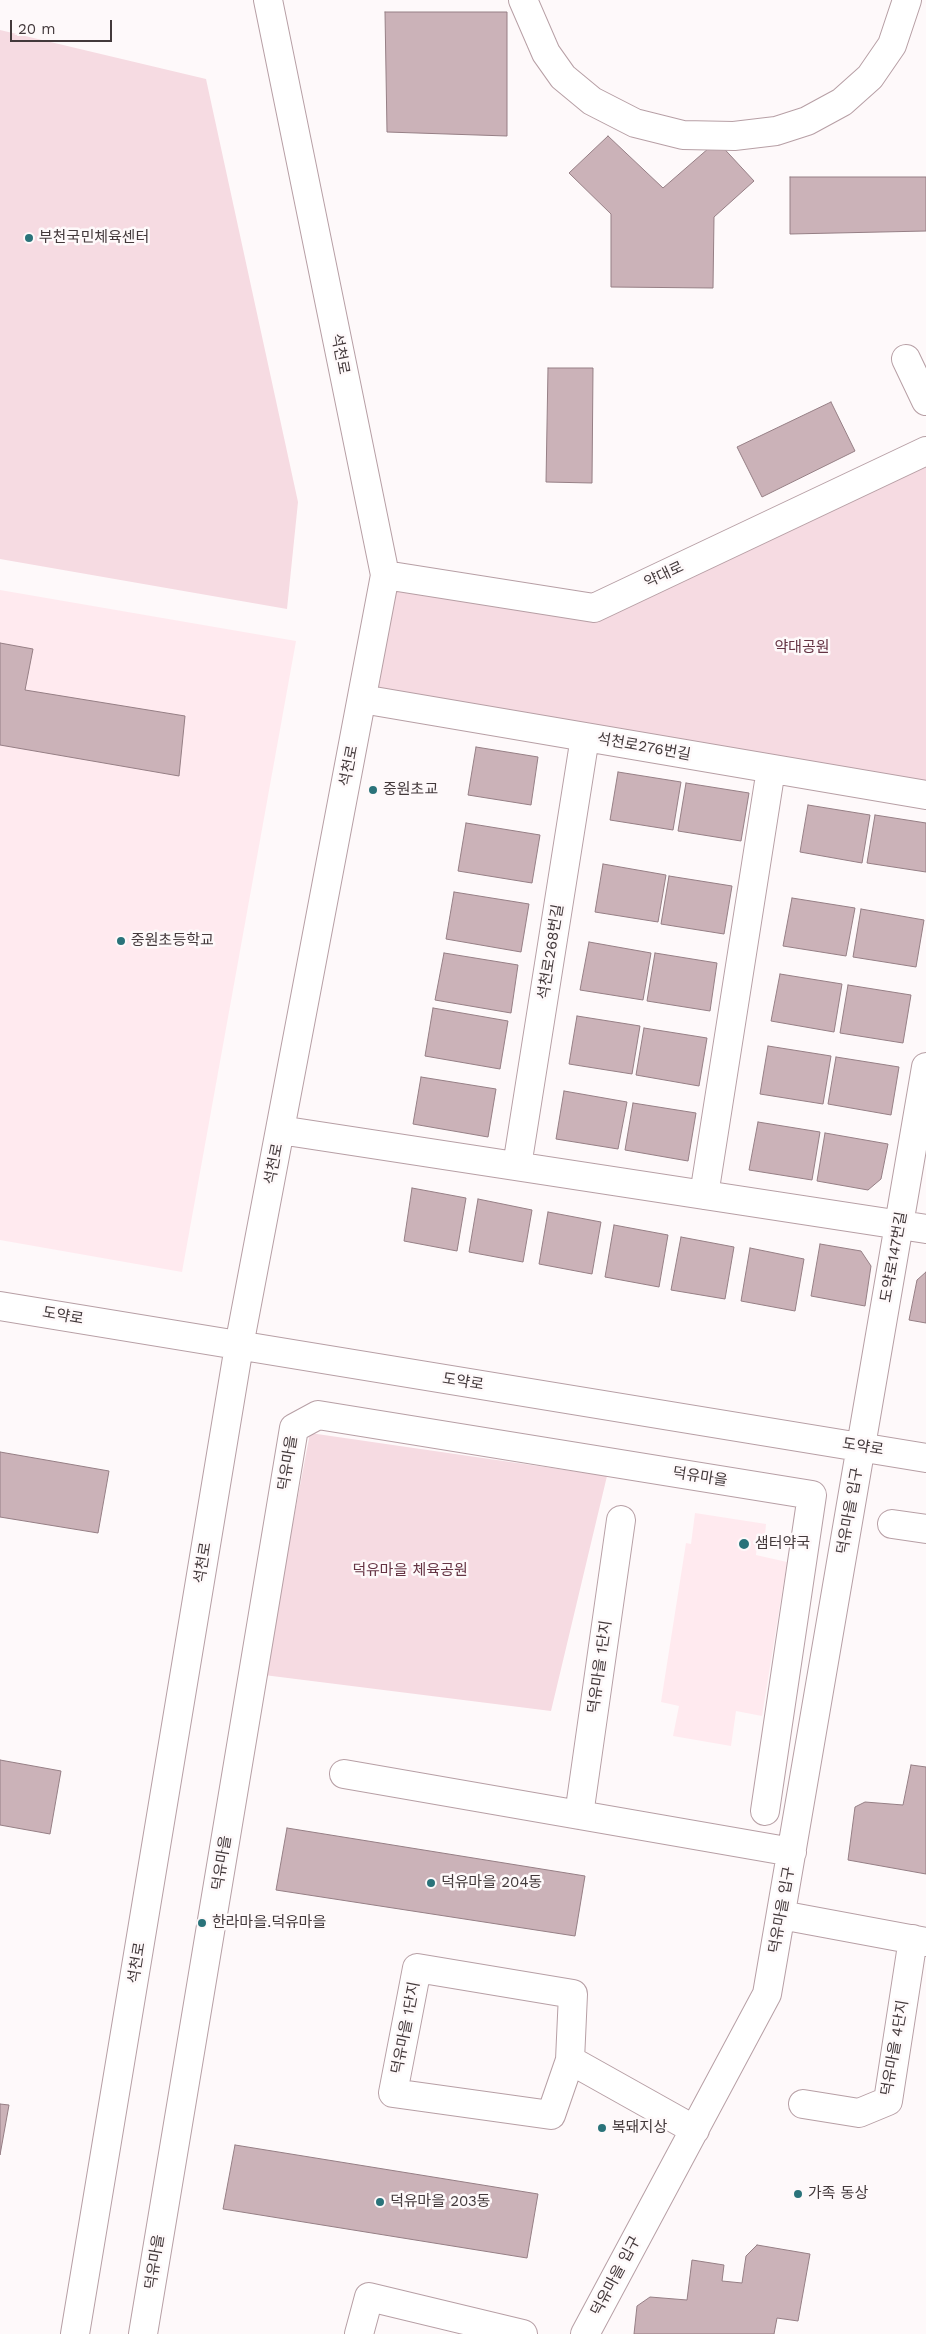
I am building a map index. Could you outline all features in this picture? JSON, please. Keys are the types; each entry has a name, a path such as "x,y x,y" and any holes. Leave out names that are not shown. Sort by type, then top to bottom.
{"street":[{"name":"석천로","path":"76,2334 239,1346 385,575 268,0"},
{"path":"523,0 546,53 563,77 592,100 635,123 683,135 726,136 776,131 807,121 842,102 870,77 892,45 907,0"},
{"path":"906,359 926,402"},
{"name":"약대로","path":"385,575 594,608 926,451"},
{"name":"석천로276번길","path":"362,699 926,795"},
{"name":"석천로268번길","path":"516,1166 585,737"},
{"path":"704,1195 771,769"},
{"name":"도약로147번길","path":"861,1447 913,1227 926,1067"},
{"path":"280,1130 913,1227"},
{"name":"도약로","path":"0,1306 926,1458"},
{"name":"덕유마을","path":"143,2334 294,1428 318,1415 812,1494 765,1811"},
{"name":"덕유마을 입구","path":"585,2334 767,1994 861,1447"},
{"name":"덕유마을 1단지","path":"579,1815 621,1520"},
{"path":"892,1524 926,1529"},
{"path":"344,1774 792,1852"},
{"name":"덕유마을 4단지","path":"781,1915 919,1940 888,2101 859,2113 803,2104"},
{"name":"덕유마을 1단지","path":"417,1968 573,1994 570,2060 551,2115 393,2093 417,1968"},
{"path":"570,2060 695,2130"},
{"path":"359,2334 369,2297 523,2334"}],"shaded area":[{"name":"중원초등학교","path":"0,590 296,641 182,1272 0,1240"},
{"path":"695,1513 766,1524 765,1536 757,1546 756,1555 787,1562 762,1716 736,1711 731,1746 673,1736 679,1706 661,1702 686,1543 691,1544"}],"green space":[{"path":"0,30 206,79 298,502 287,609 0,559"},
{"name":"약대공원","path":"926,451 926,795 362,699 385,575 594,608"},
{"name":"덕유마을 체육공원","path":"310,1433 607,1476 551,1711 264,1675"}],"building":[{"path":"385,12 507,12 507,136 387,132"},
{"path":"608,136 663,188 717,141 754,181 714,217 713,288 611,287 611,214 569,173"},
{"path":"790,177 926,177 926,231 790,234"},
{"path":"548,368 593,368 592,483 546,482"},
{"path":"831,402 855,451 762,497 737,447"},
{"path":"0,643 33,649 25,690 185,716 179,776 0,745"},
{"path":"476,747 538,757 531,805 468,795"},
{"path":"618,772 681,782 673,830 610,820"},
{"path":"686,783 749,793 741,841 678,831"},
{"path":"808,805 870,815 862,863 800,852"},
{"path":"875,815 926,823 926,872 867,863"},
{"path":"466,823 540,835 532,883 458,871"},
{"path":"603,864 666,875 658,922 595,912"},
{"path":"669,876 732,886 724,934 661,924"},
{"path":"454,892 529,904 521,952 446,939"},
{"path":"792,898 855,908 846,956 783,946"},
{"path":"861,909 924,920 916,967 853,957"},
{"path":"589,942 651,953 643,1000 580,990"},
{"path":"444,953 518,965 511,1013 435,1000"},
{"path":"655,953 717,963 710,1011 647,1001"},
{"path":"780,974 842,984 834,1032 771,1021"},
{"path":"848,985 911,995 903,1043 840,1033"},
{"path":"433,1008 508,1021 500,1069 425,1056"},
{"path":"577,1016 640,1026 632,1074 569,1064"},
{"path":"644,1028 707,1038 699,1086 636,1075"},
{"path":"768,1046 831,1056 823,1104 760,1094"},
{"path":"836,1057 899,1067 891,1115 828,1104"},
{"path":"421,1077 496,1089 488,1137 413,1124"},
{"path":"564,1091 627,1102 618,1149 556,1139"},
{"path":"633,1103 696,1113 688,1161 625,1150"},
{"path":"758,1122 820,1132 812,1180 749,1170"},
{"path":"825,1133 888,1144 881,1179 868,1190 817,1181"},
{"path":"412,1188 466,1198 457,1251 404,1241"},
{"path":"478,1199 532,1210 523,1262 469,1252"},
{"path":"548,1212 601,1222 592,1274 539,1264"},
{"path":"614,1225 668,1235 659,1287 605,1277"},
{"path":"681,1237 734,1247 725,1299 671,1290"},
{"path":"820,1244 861,1251 871,1266 865,1306 811,1296"},
{"path":"750,1248 804,1259 795,1311 741,1301"},
{"path":"926,1272 926,1323 909,1320 917,1280"},
{"path":"0,1452 109,1471 98,1533 0,1517"},
{"path":"0,1760 61,1771 50,1834 0,1825"},
{"path":"911,1765 926,1767 926,1874 848,1860 855,1807 865,1802 903,1805"},
{"name":"덕유마을 204동","path":"287,1828 585,1876 575,1936 276,1890"},
{"path":"0,2104 9,2105 0,2155"},
{"name":"덕유마을 203동","path":"235,2145 538,2194 527,2258 223,2209"},
{"path":"757,2245 810,2254 798,2321 777,2318 774,2334 634,2334 637,2306 650,2297 687,2300 692,2260 724,2265 722,2281 742,2283 746,2256"}],"place":[{"name":"부천국민체육센터","path":"29,238"},
{"name":"중원초교","path":"373,790"},
{"name":"중원초등학교","path":"121,941"},
{"name":"샘터약국","path":"744,1544"},
{"name":"덕유마을 204동","path":"431,1883"},
{"name":"한라마을.덕유마을","path":"202,1923"},
{"name":"복돼지상","path":"602,2128"},
{"name":"가족 동상","path":"798,2194"},
{"name":"덕유마을 203동","path":"380,2202"}]}
